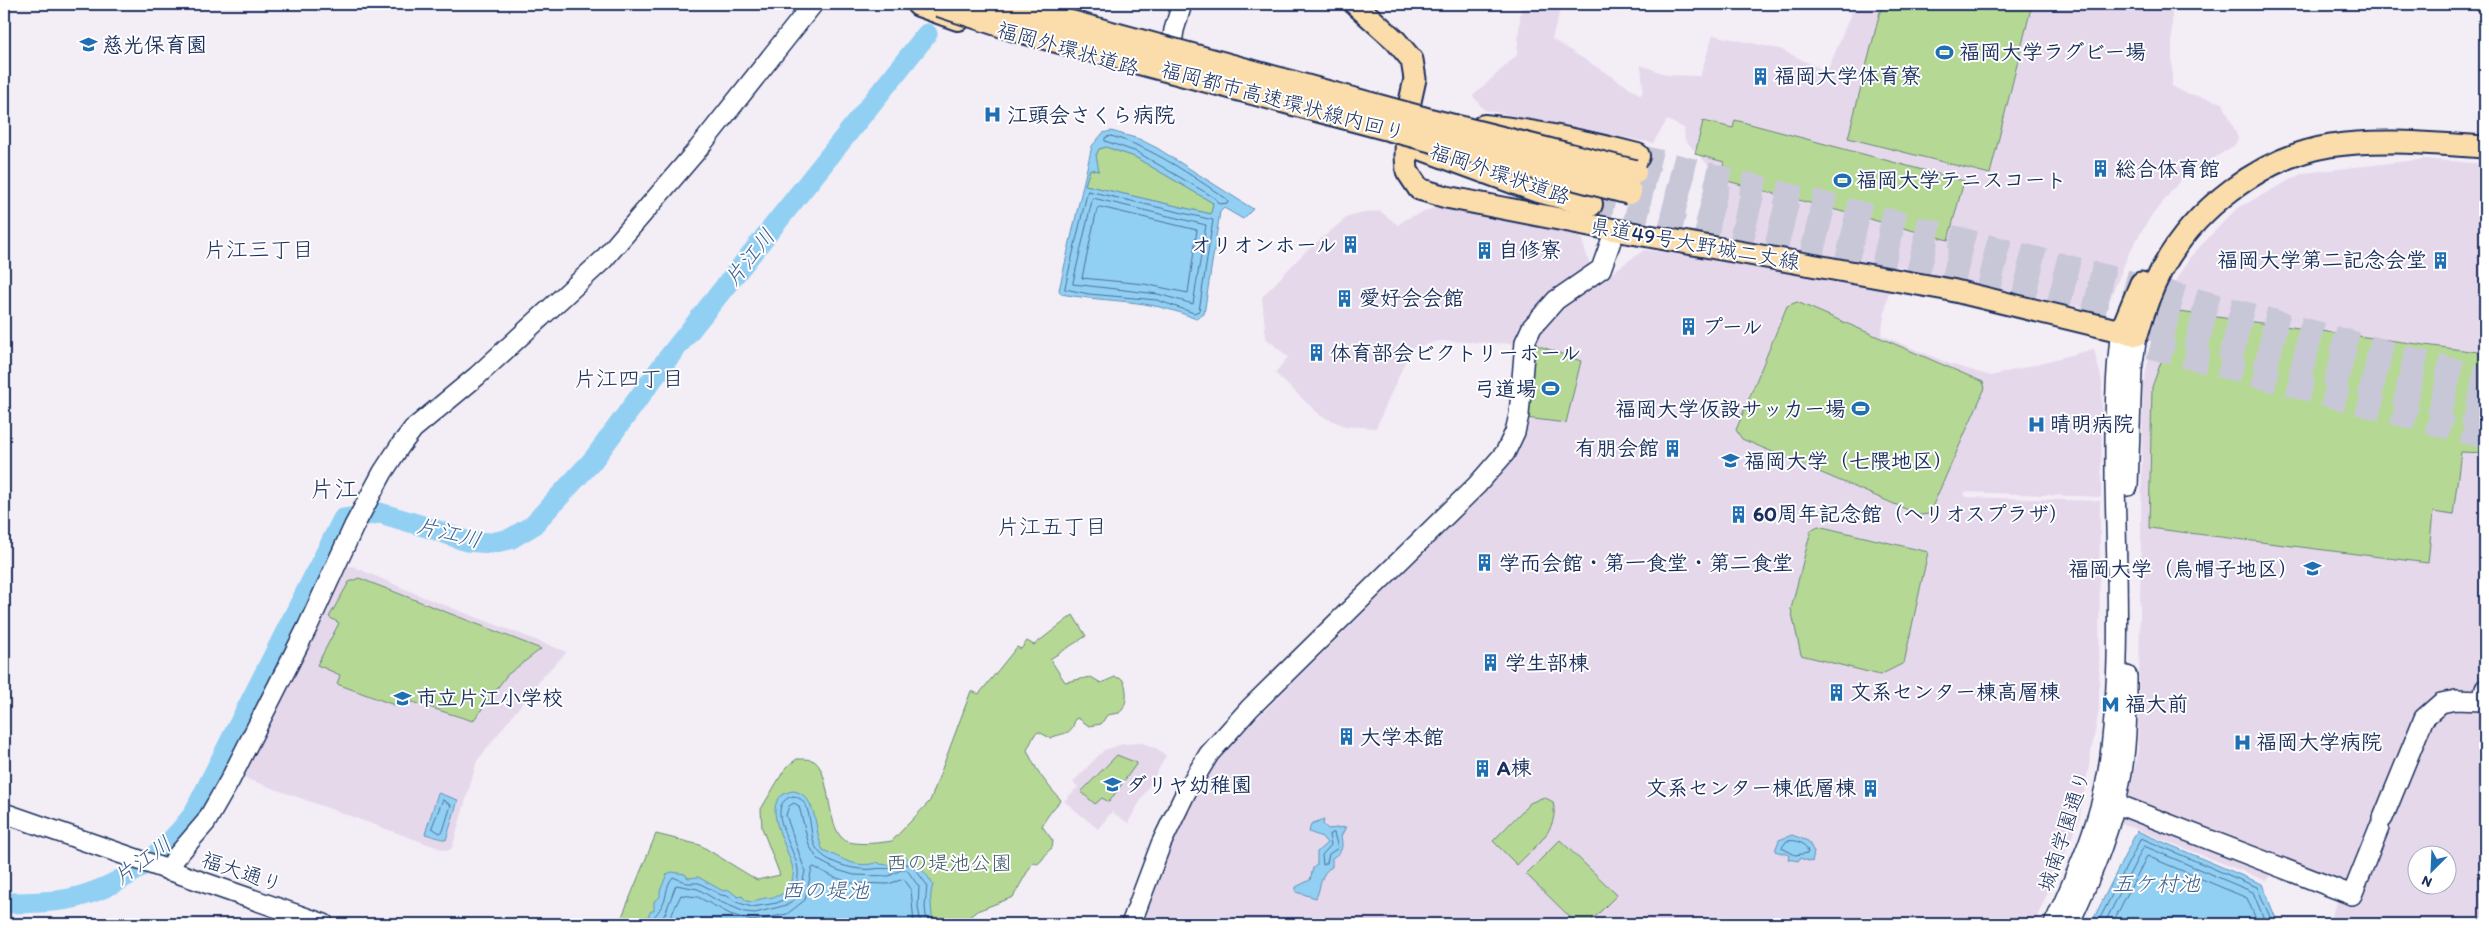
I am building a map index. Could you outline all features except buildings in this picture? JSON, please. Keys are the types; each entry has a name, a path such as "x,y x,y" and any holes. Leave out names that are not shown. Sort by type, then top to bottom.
{"highway":[{"name":"福岡外環状道路","path":"919,4 1055,48 1166,76 1408,142 1535,189 1590,204"},
{"name":"福岡都市高速環状線内回り","path":"940,4 1066,43 1634,173"},
{"name":"福岡外環状道路","path":"993,4 1408,115 1536,133 1634,173"},
{"path":"1001,4 1430,121 1634,173"}],"main road":[{"name":"県道49号大野城二丈線","path":"1356,4 1396,41 1412,60 1415,79 1408,115 1406,156 1407,171 1419,189 1446,197 1615,230 1951,290 2129,333"},
{"path":"2129,333 2141,282 2170,234 2195,204 2228,176 2291,145 2334,132 2356,129 2404,128 2485,134"},
{"path":"2129,333 2162,270 2186,233 2225,196 2271,166 2299,154 2329,146 2374,142 2485,147"}],"street":[{"path":"163,869 206,822 225,789 308,626 354,526 383,472 413,429 477,376 603,260 698,149 813,4"},
{"path":"1166,76 1182,4"},
{"path":"1131,924 1161,844 1190,785 1208,754 1250,708 1477,485 1505,453 1515,432 1519,415 1525,342 1532,327 1556,300 1601,269 1615,230"},
{"name":"城南学園通り","path":"2054,924 2109,801 2123,763 2127,718 2128,453 2132,370 2129,333"},
{"path":"2109,801 2352,895 2424,718 2441,703 2456,700 2482,701 2485,689"},
{"name":"城南学園通り","path":"2069,924 2091,877 2109,801"},
{"name":"福大通り","path":"4,813 324,924"}],"shaded area":[{"name":"福岡大学（七隈地区）","path":"1855,4 2172,4 2172,86 2183,92 2223,103 2238,138 2235,145 2182,178 2149,219 2129,253 2108,304 2094,310 1897,266 1888,295 1881,335 1950,364 1991,376 2094,349 2102,382 2101,497 1964,492 1966,497 2100,501 2099,709 2079,821 2034,924 1730,924 1723,922 1722,924 1141,924 1155,879 1179,827 1213,762 1464,513 1508,457 1522,433 1539,327 1518,326 1521,344 1440,341 1411,348 1376,428 1345,426 1321,416 1275,373 1288,357 1266,338 1262,297 1305,252 1350,215 1380,211 1398,225 1406,219 1436,207 1579,231 1596,284 1644,250 1712,256 1726,192 1710,167 1685,140 1684,128 1667,120 1653,143 1484,110 1473,96 1517,55 1521,6 1560,10 1552,39 1641,95 1643,90 1641,65 1667,75 1700,76 1713,35 1780,49 1827,72"},
{"name":"福岡大学（烏帽子地区）","path":"2425,159 2485,164 2485,924 2328,924 2339,897 2271,872 2267,881 2121,823 2138,754 2143,385 2152,343 2168,296 2190,257 2236,209 2303,173"},
{"name":"市立片江小学校","path":"352,566 426,598 567,652 545,674 477,761 452,848 447,851 247,779 243,772 347,567"},
{"name":"ダリヤ幼稚園","path":"1142,743 1158,749 1166,756 1128,823 1112,812 1098,829 1064,801 1078,787 1073,782 1104,750 1123,744"}],"green space":[{"name":"福岡大学ラグビー場","path":"1882,4 2032,4 1990,174 1848,138"},
{"name":"福岡大学テニスコート","path":"1735,120 1964,181 1948,240 1720,179 1724,162 1695,154 1703,121 1733,128"},
{"path":"1106,147 1135,157 1213,203 1211,214 1085,185 1090,169 1098,171 1096,155 1099,149"},
{"name":"福岡大学仮設サッカー場","path":"1797,302 1983,382 1985,388 1929,514 1920,515 1742,439 1736,430 1787,306"},
{"path":"2179,312 2485,353 2485,453 2461,452 2453,515 2433,512 2428,563 2149,528 2152,387"},
{"name":"弓道場","path":"1534,344 1581,361 1566,423 1526,418"},
{"path":"1818,526 1928,552 1904,663 1880,675 1801,655 1791,609 1811,530"},
{"path":"359,578 541,649 507,675 473,721 403,699 397,706 337,684 340,675 317,665 339,623 329,617 349,582"},
{"name":"西の堤池公園","path":"1073,615 1086,636 1050,659 1065,682 1091,677 1101,683 1115,677 1122,679 1125,687 1125,702 1119,713 1107,715 1101,724 1089,726 1078,718 1075,719 1072,728 1067,733 1050,738 1039,732 1035,734 1027,750 1041,776 1061,800 1042,826 1053,841 1052,848 1039,863 1033,862 1013,897 977,911 960,924 619,924 656,834 700,845 757,880 780,875 762,828 761,809 786,767 797,759 812,760 819,766 823,775 832,816 841,837 849,842 859,843 892,841 930,801 971,691 979,694 1017,647 1021,649 1027,641 1034,645"},
{"path":"1117,755 1137,763 1109,802 1102,798 1095,804 1081,792"},
{"path":"1544,797 1553,802 1553,821 1538,845 1517,865 1493,841 1530,803"},
{"path":"1560,840 1617,895 1588,924 1577,924 1526,874"}],"water":[{"path":"1111,131 1139,139 1157,148 1253,209 1243,219 1224,208 1220,212 1204,314 1196,319 1179,312 1146,304 1079,297 1061,294 1059,290 1092,146 1103,133","holes":["1106,147 1135,157 1213,203 1211,214 1085,185 1090,169 1099,171 1096,155 1099,149"]},
{"name":"西の堤池","path":"793,791 807,799 811,806 823,850 850,862 863,865 878,862 888,865 898,856 902,859 904,857 920,868 933,885 931,899 932,924 642,924 645,917 648,917 651,911 654,911 654,901 660,897 660,891 667,874 672,872 685,874 688,878 698,877 723,891 729,890 738,897 742,896 746,901 753,902 774,897 789,890 793,871 775,814 776,804 781,796"},
{"path":"438,793 458,800 446,840 425,834"},
{"path":"1324,819 1323,824 1328,829 1346,827 1341,836 1341,849 1332,858 1332,867 1323,876 1316,898 1296,892 1296,887 1310,880 1313,868 1317,865 1317,852 1327,843 1322,837 1309,832 1311,824"},
{"name":"五ケ村池","path":"2137,831 2262,884 2278,924 2091,924"},
{"path":"1792,835 1808,841 1814,852 1812,862 1800,858 1798,861 1788,859 1789,855 1775,851 1779,840"}],"waterway":[{"name":"片江川","path":"4,903 69,899 106,887 154,857 181,830 193,815 343,519 380,513 466,541 491,543 510,539 532,526 593,460 668,358 927,34"}],"tunnel":[{"path":"1637,156 2170,293 2485,379"},
{"path":"1634,172 1831,225 2324,352 2405,374 2485,399"},
{"path":"1629,192 2432,402 2485,419"},
{"path":"1590,204 1787,253"},
{"path":"2115,337 2485,437"}],"place":[{"name":"慈光保育園","path":"88,45"},
{"name":"福岡大学ラグビー場","path":"1945,52"},
{"name":"福岡大学体育寮","path":"1760,76"},
{"name":"江頭会さくら病院","path":"993,115"},
{"name":"総合体育館","path":"2101,169"},
{"name":"福岡大学テニスコート","path":"1842,180"},
{"name":"オリオンホール","path":"1351,245"},
{"name":"自修寮","path":"1484,250"},
{"name":"福岡大学第二記念会堂","path":"2441,260"},
{"name":"愛好会会館","path":"1345,298"},
{"name":"プール","path":"1688,327"},
{"name":"体育部会ビクトリーホール","path":"1316,353"},
{"name":"弓道場","path":"1551,389"},
{"name":"福岡大学仮設サッカー場","path":"1860,409"},
{"name":"晴明病院","path":"2036,424"},
{"name":"有朋会館","path":"1673,448"},
{"name":"福岡大学（七隈地区）","path":"1730,461"},
{"name":"60周年記念館（ヘリオスプラザ）","path":"1739,514"},
{"name":"学而会館・第一食堂・第二食堂","path":"1485,563"},
{"name":"福岡大学（烏帽子地区）","path":"2313,569"},
{"name":"学生部棟","path":"1491,663"},
{"name":"文系センター棟高層棟","path":"1836,692"},
{"name":"市立片江小学校","path":"402,698"},
{"name":"福大前","path":"2111,704"},
{"name":"大学本館","path":"1346,737"},
{"name":"福岡大学病院","path":"2242,742"},
{"name":"A棟","path":"1483,768"},
{"name":"ダリヤ幼稚園","path":"1112,785"},
{"name":"文系センター棟低層棟","path":"1870,788"}],"district":[{"name":"片江三丁目","path":"259,249"},
{"name":"片江四丁目","path":"629,378"},
{"name":"片江","path":"334,489"},
{"name":"片江五丁目","path":"1052,526"}]}
